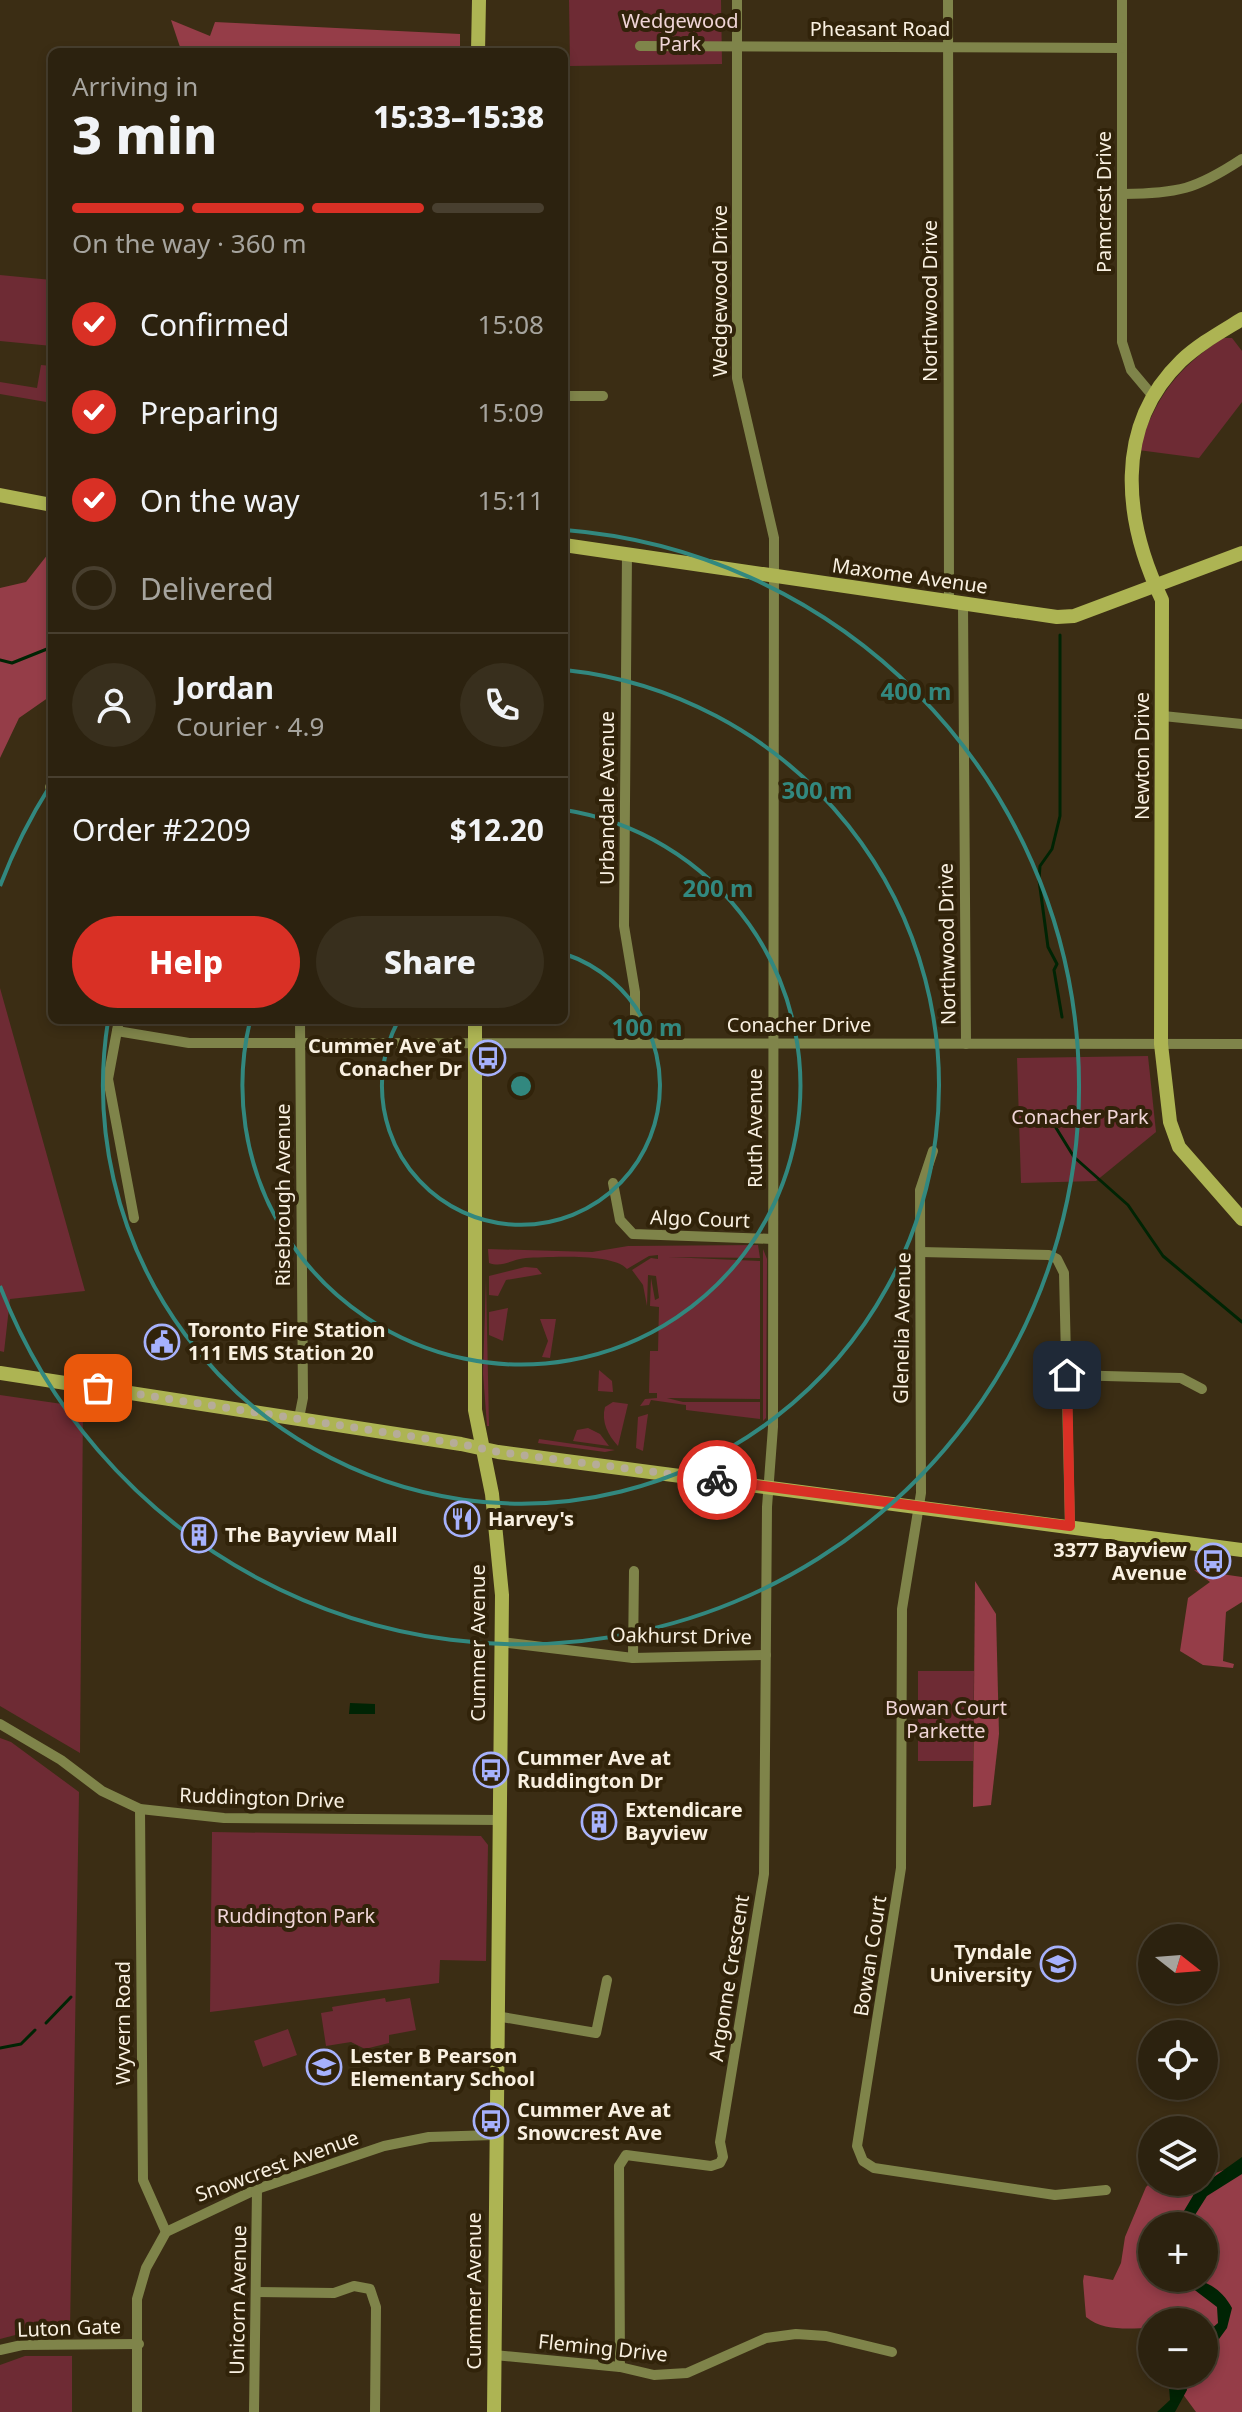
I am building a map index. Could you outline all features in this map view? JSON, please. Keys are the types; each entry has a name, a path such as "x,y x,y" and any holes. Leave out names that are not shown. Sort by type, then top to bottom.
{"street":[{"path":"478,48 479,0"},
{"name":"Wedgewood Drive","path":"737,0 737,378 772,517 774,577"},
{"name":"Northwood Drive","path":"948,0 966,1044"},
{"name":"Pamcrest Drive","path":"1122,0 1122,342 1131,370 1152,395"},
{"name":"Pheasant Road","path":"640,46 1121,48"},
{"path":"1123,194 1172,193 1193,187 1242,159"},
{"name":"Newton Drive","path":"1239,326 1195,349 1152,395 1133,443 1131,481 1137,532 1162,600 1161,1044 1175,1139 1242,1218"},
{"path":"568,396 603,396"},
{"path":"0,495 48,504"},
{"name":"Maxome Avenue","path":"568,546 956,603 1074,616 1242,553"},
{"name":"Urbandale Avenue","path":"627,553 624,926 635,992 635,1043"},
{"name":"Ruth Avenue","path":"769,1487 773,1427 774,577"},
{"path":"1163,716 1242,724"},
{"name":"Risebrough Avenue","path":"299,1418 303,1398 300,1024"},
{"name":"Cummer Avenue","path":"475,1024 475,1410 494,1510 501,1642 494,2135 494,2412"},
{"path":"118,1026 108,1079 134,1218"},
{"name":"Conacher Drive","path":"118,1026 189,1043 1242,1044"},
{"name":"Glenelia Avenue","path":"917,1508 921,1493 920,1190 933,1151"},
{"name":"Algo Court","path":"613,1183 620,1220 633,1234 773,1239"},
{"path":"921,1252 1049,1255 1057,1259 1064,1273 1070,1526"},
{"path":"0,1373 482,1449 1242,1550"},
{"path":"1067,1375 1181,1378 1202,1389"},
{"name":"Argonne Crescent","path":"620,2367 619,2166 626,2155 711,2166 720,2163 723,2157 720,2142 764,1874 769,1487"},
{"name":"Bowan Court","path":"917,1508 902,1609 901,1868 857,2146 863,2161 874,2168 1055,2195 1082,2195 1106,2190"},
{"path":"633,1658 634,1571"},
{"name":"Oakhurst Drive","path":"501,1642 633,1658 766,1655"},
{"name":"Ruddington Drive","path":"0,1724 34,1743 102,1791 140,1809 224,1818 500,1820"},
{"name":"Wyvern Road","path":"140,1809 143,2180 166,2232"},
{"path":"496,2016 596,2033 607,1980"},
{"name":"Snowcrest Avenue","path":"166,2232 257,2189 384,2146 429,2137 494,2135"},
{"name":"Unicorn Avenue","path":"254,2412 257,2189"},
{"path":"137,2412 137,2299 146,2268 166,2232"},
{"path":"257,2292 334,2293 354,2286 370,2289 376,2307 375,2412"},
{"name":"Fleming Drive","path":"494,2355 620,2367 654,2375 687,2373 766,2338 796,2334 826,2336 892,2352"},
{"name":"Luton Gate","path":"0,2350 22,2345 139,2344"}],"green space":[{"name":"Wedgewood Park","path":"569,0 721,0 722,64 570,66"},
{"path":"0,275 48,280 48,346 0,341"},
{"path":"1223,338 1232,338 1242,351 1242,402 1199,458 1138,450 1153,414 1170,386 1192,361"},
{"path":"41,365 48,366 48,402 0,394 0,382 37,388"},
{"path":"0,988 85,1291 10,1299 4,1352 0,1351"},
{"name":"Conacher Park","path":"1148,1056 1156,1132 1096,1181 1021,1183 1017,1058"},
{"path":"758,1245 760,1258 668,1257 760,1261 760,1399 667,1398 683,1402 760,1402 760,1419 686,1410 686,1405 651,1400 649,1405 640,1406 645,1399 657,1398 657,1393 649,1393 650,1351 658,1351 659,1307 650,1306 651,1278 655,1300 659,1298 656,1276 648,1275 647,1306 643,1285 632,1270 651,1258 658,1259 658,1255 649,1256 627,1269 609,1260 580,1257 526,1258 494,1264 489,1263 488,1249 592,1252 628,1246"},
{"path":"763,1249 767,1259 766,1418 763,1421"},
{"path":"525,1267 537,1268 542,1274 506,1280 498,1296 489,1295 489,1276"},
{"path":"486,1279 489,1426 483,1373"},
{"path":"508,1308 503,1341 489,1335 489,1312"},
{"path":"540,1319 556,1319 550,1358 542,1357 548,1341"},
{"path":"599,1370 612,1381 613,1392 598,1391"},
{"path":"0,1395 83,1407 80,1753 0,1706"},
{"path":"613,1402 628,1404 618,1446 608,1433 604,1418 605,1407"},
{"path":"648,1414 643,1451 636,1448 638,1417"},
{"path":"588,1428 600,1434 609,1446 573,1441 577,1430"},
{"path":"539,1439 615,1450 605,1452 538,1443"},
{"name":"Bowan Court Parkette","path":"918,1671 974,1671 973,1761 918,1761"},
{"path":"0,1738 11,1742 79,1792 70,2331 27,2332 0,2339"},
{"name":"Ruddington Park","path":"212,1832 481,1836 488,1845 486,1961 440,1960 439,1983 210,2012"},
{"path":"385,1998 386,2002 410,1998 416,2030 389,2035 389,2043 365,2049 351,2042 326,2046 321,2013 333,2011 332,2007"},
{"path":"288,2029 297,2055 263,2067 254,2041"},
{"path":"25,2356 72,2356 72,2412 0,2412 0,2365"}],"shaded area":[{"path":"171,20 210,36 215,22 460,34 460,48 180,47"},
{"path":"48,554 48,698 19,718 0,758 0,588 26,582"},
{"path":"1194,1570 1242,1577 1242,1602 1226,1612 1223,1661 1234,1664 1233,1668 1203,1665 1180,1651 1188,1598 1210,1582"},
{"path":"975,1581 996,1614 999,1734 991,1805 973,1807"},
{"path":"350,1703 375,1704 375,1714 349,1714"},
{"path":"1242,2157 1242,2174 1218,2189 1218,2174"},
{"path":"1224,2170 1242,2174 1242,2412 1196,2412 1178,2388 1218,2388 1218,2308 1138,2308 1138,2328 1101,2325 1086,2317 1084,2275 1113,2280 1121,2263 1125,2237 1142,2196 1218,2196 1218,2172"},
{"path":"1193,2196 1207,2196 1197,2212 1183,2212"},
{"path":"1218,2291 1232,2308 1227,2328 1218,2340 1218,2308 1197,2292"},
{"path":"1169,2388 1187,2388 1175,2412 1157,2412 1170,2400"}],"waterway":[{"path":"1060,635 1060,816 1052,849 1040,866 1039,880 1048,947 1057,964 1054,970 1062,1017"},
{"path":"0,660 12,663 48,649"},
{"path":"1053,1123 1074,1157 1128,1205 1163,1256 1242,1322"},
{"path":"46,2023 71,1997"},
{"path":"0,2048 21,2044 35,2030"}],"way so far":[{"path":"98,1388 498,1452 717,1480"}],"place":[{"name":"Cummer Ave at Conacher Dr","path":"488,1058"},
{"name":"Toronto Fire Station 111 EMS Station 20","path":"162,1342"},
{"name":"Harvey's","path":"462,1519"},
{"name":"The Bayview Mall","path":"199,1535"},
{"name":"3377 Bayview Avenue","path":"1213,1561"},
{"name":"Cummer Ave at Ruddington Dr","path":"491,1770"},
{"name":"Extendicare Bayview","path":"599,1822"},
{"name":"Tyndale University","path":"1058,1964"},
{"name":"Lester B Pearson Elementary School","path":"324,2067"},
{"name":"Cummer Ave at Snowcrest Ave","path":"491,2121"}],"route":[{"path":"717,1480 1070,1526 1067,1375"}]}
